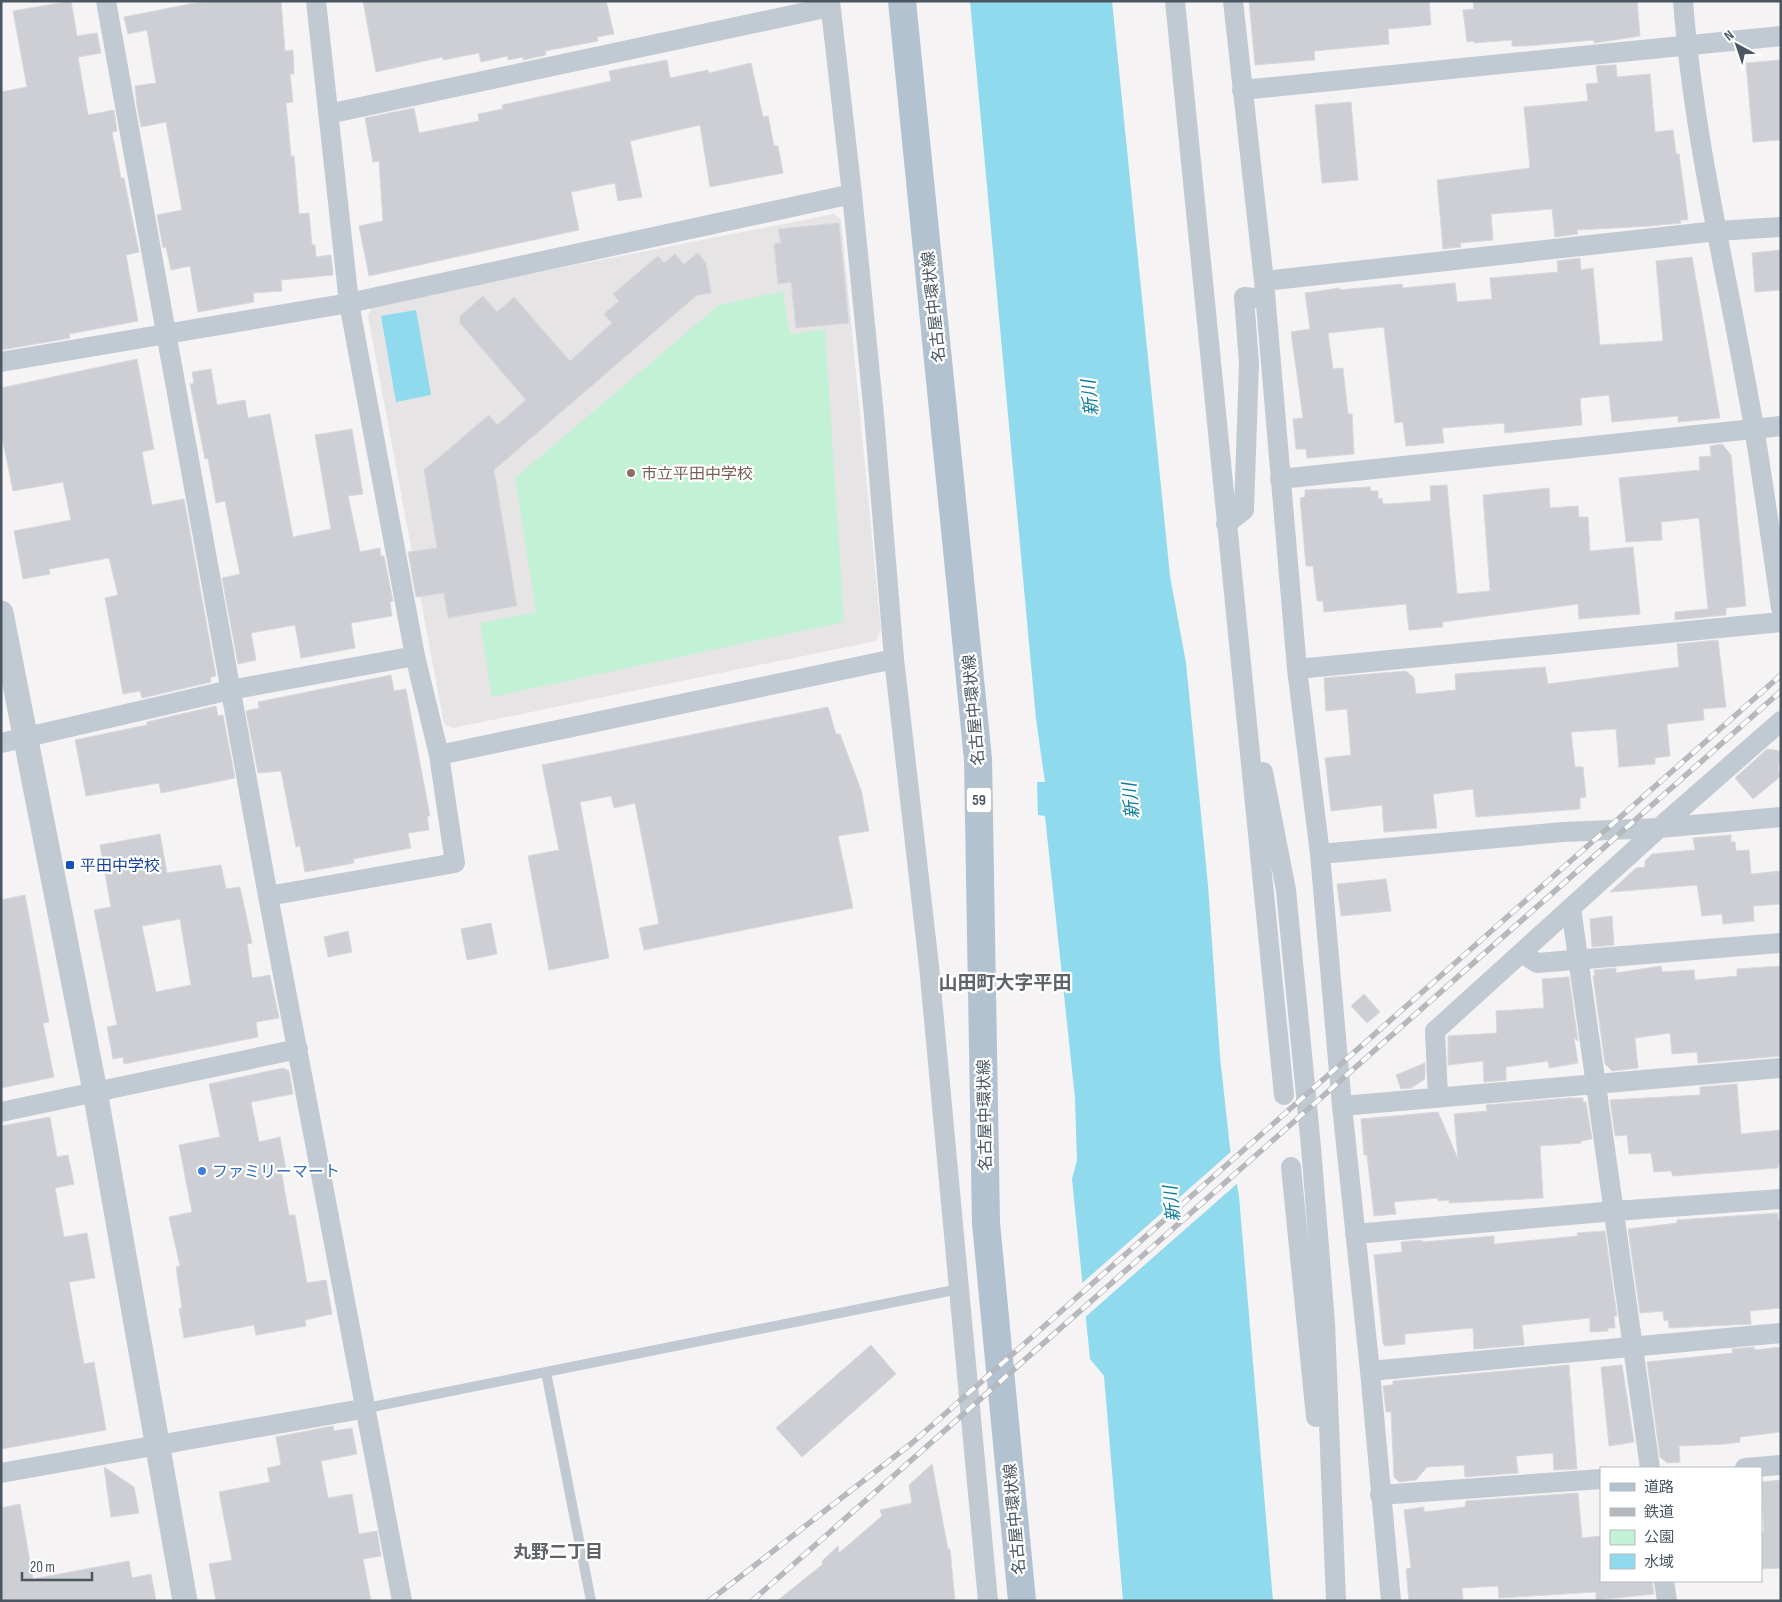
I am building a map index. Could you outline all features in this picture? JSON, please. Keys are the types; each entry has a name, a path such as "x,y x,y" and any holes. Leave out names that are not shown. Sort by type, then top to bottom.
{"main road":[{"name":"名古屋中環状線","path":"902,1 978,759 986,1223 1022,1601"}],"street":[{"path":"106,1 164,334 268,896 367,1408 402,1601"},
{"path":"268,896 455,863 439,755 415,656 349,303 316,1"},
{"path":"1175,1 1284,1095"},
{"path":"1233,1 1264,290 1297,669 1320,854 1342,1106 1370,1371 1391,1601"},
{"path":"1684,1 1687,44 1717,231 1754,428 1781,608"},
{"path":"328,114 830,4 852,194 874,415 894,659 929,966 988,1601"},
{"path":"1242,90 1781,36"},
{"path":"1,362 349,303 852,194"},
{"path":"1226,524 1244,510 1249,364 1244,297 1264,290 1717,231 1781,227"},
{"path":"1280,480 1781,426"},
{"path":"1,613 95,1091 185,1601"},
{"path":"1297,669 1781,622"},
{"path":"1238,645 1286,890 1311,1147 1325,1323 1336,1601"},
{"path":"1,743 230,690 415,656"},
{"path":"439,755 894,659"},
{"path":"1438,1097 1435,1031 1659,828 1781,721"},
{"path":"1320,854 1563,832 1659,828 1781,817"},
{"path":"1571,908 1650,1467"},
{"path":"1522,953 1537,963 1580,962 1781,943"},
{"path":"1,1112 298,1049"},
{"path":"1342,1106 1781,1068"},
{"path":"1291,1167 1336,1601"},
{"path":"1355,1234 1615,1211 1781,1199"},
{"path":"1370,1371 1781,1333"},
{"path":"1,1473 367,1408"},
{"path":"1757,1467 1781,1465"},
{"path":"1380,1495 1600,1479"},
{"path":"1664,1582 1667,1601"}],"lane":[{"path":"367,1408 959,1289"},
{"path":"546,1372 591,1601"}],"shaded area":[{"name":"市立平田中学校","path":"834,214 841,219 881,630 876,641 453,728 444,724 368,316 373,305"}],"green space":[{"path":"783,291 790,334 825,329 844,622 492,697 480,623 536,612 515,478 719,305"}],"water":[{"name":"新川","path":"970,1 1112,1 1170,576 1186,663 1208,885 1220,1057 1230,1148 1239,1196 1273,1601 1123,1601 1104,1376 1090,1359 1072,1179 1077,1160 1075,1098 1045,816 1038,815 1037,782 1045,782 1036,719"},
{"path":"416,310 431,395 396,402 381,316"}],"pier":[{"path":"1233,1150 1239,1182 1083,1319 1080,1285"}],"building":[{"path":"71,1 77,36 97,33 101,53 78,57 88,115 114,110 117,131 112,132 121,178 124,178 139,252 126,255 138,321 69,334 70,338 1,350 1,92 27,87 13,11"},
{"path":"281,1 285,51 293,50 294,74 290,74 293,102 286,103 291,156 294,156 299,214 309,213 312,245 315,245 316,257 331,255 333,275 281,280 282,291 253,293 254,302 198,312 190,266 171,270 166,247 163,248 157,215 182,210 166,122 141,127 137,106 135,86 156,83 147,30 128,34 124,17 195,3"},
{"path":"363,1 606,1 614,34 597,37 598,41 545,51 546,55 523,60 523,57 508,60 508,56 481,62 479,53 443,60 442,57 376,72"},
{"path":"1249,1 1429,1 1431,25 1388,29 1389,44 1314,51 1315,60 1255,65"},
{"path":"1473,1 1637,1 1640,36 1594,43 1594,40 1526,46 1512,46 1512,40 1467,42 1463,10 1474,9"},
{"path":"667,60 670,78 708,70 709,73 751,63 763,117 768,116 774,146 778,146 783,173 710,187 700,125 630,141 642,197 618,201 615,183 571,192 579,230 369,276 359,226 383,221 379,161 373,162 365,118 414,108 419,133 479,121 478,114 503,109 502,105 611,81 609,71"},
{"path":"1781,60 1781,140 1753,142 1746,63"},
{"path":"1616,65 1617,77 1650,74 1655,132 1673,130 1676,154 1679,154 1688,220 1680,220 1681,223 1650,226 1577,230 1578,234 1555,237 1552,209 1491,214 1493,240 1460,243 1461,247 1443,249 1437,180 1530,168 1524,107 1588,101 1586,84 1598,83 1596,66"},
{"path":"1351,102 1358,180 1322,183 1315,105"},
{"path":"839,223 849,323 796,328 791,282 778,284 774,244 781,243 778,229"},
{"path":"1781,250 1781,290 1755,292 1752,253"},
{"path":"698,253 706,263 711,293 697,295 494,470 517,606 448,618 444,593 416,597 408,552 437,548 424,470 489,415 497,425 526,400 460,323 460,316 483,296 497,312 514,297 570,361 612,323 604,314 619,301 613,294 647,265 658,256 664,263 675,254 684,264"},
{"path":"1692,257 1720,418 1678,422 1678,416 1612,422 1609,395 1580,398 1582,425 1505,433 1504,423 1442,428 1444,443 1406,446 1403,422 1395,423 1384,327 1328,333 1333,369 1343,368 1348,414 1352,414 1354,454 1307,458 1306,449 1296,449 1293,419 1303,418 1291,332 1310,329 1305,293 1340,288 1340,290 1402,284 1403,288 1455,283 1457,302 1492,299 1490,278 1558,272 1557,261 1580,258 1581,270 1593,268 1600,345 1663,341 1656,261"},
{"path":"137,359 154,449 142,452 152,505 184,499 216,676 210,677 211,682 142,698 140,691 123,694 105,598 118,595 109,558 49,569 50,574 23,579 14,531 71,520 63,482 13,491 1,432 1,388"},
{"path":"211,369 217,405 245,400 248,418 270,414 293,537 331,529 315,435 352,429 363,494 348,496 360,552 380,548 381,556 384,556 393,601 390,602 392,616 351,623 355,648 301,658 295,625 251,633 256,660 238,664 222,578 240,574 225,501 216,503 208,458 205,459 190,384 194,383 192,372"},
{"path":"1722,444 1731,455 1746,606 1726,608 1726,615 1675,620 1675,612 1708,609 1699,518 1661,522 1662,540 1626,542 1619,478 1700,470 1699,457 1711,456 1710,446"},
{"path":"1447,485 1457,594 1490,591 1483,495 1549,488 1550,508 1578,506 1579,517 1588,517 1590,551 1633,547 1640,614 1579,619 1578,604 1442,622 1443,627 1409,630 1406,604 1324,612 1323,601 1317,601 1313,566 1306,566 1300,498 1305,497 1305,490 1370,487 1371,491 1378,491 1378,499 1382,498 1383,504 1388,504 1431,501 1430,486"},
{"path":"1718,640 1726,707 1703,709 1704,720 1667,724 1670,756 1655,758 1655,764 1619,767 1616,729 1571,732 1575,767 1583,767 1586,797 1580,798 1580,809 1476,817 1473,789 1433,794 1437,828 1384,832 1382,805 1331,811 1325,758 1351,755 1347,709 1326,711 1324,678 1406,671 1414,678 1416,694 1456,690 1455,674 1545,667 1548,684 1679,667 1677,644"},
{"path":"391,675 394,691 406,689 430,816 427,816 429,830 408,833 411,848 353,859 354,863 305,872 300,846 296,847 281,771 258,773 246,711 259,708 258,702"},
{"path":"216,706 218,716 223,715 235,778 161,793 159,783 86,796 75,740 147,725 147,722"},
{"path":"828,707 836,734 840,734 861,790 869,831 838,836 853,908 644,950 639,928 659,924 635,803 614,808 611,796 580,802 609,958 549,970 528,856 559,850 542,765"},
{"path":"1767,749 1781,751 1778,771 1781,776 1753,799 1735,778"},
{"path":"160,834 167,873 221,865 226,889 240,887 252,943 247,944 252,978 270,975 279,1018 256,1022 258,1037 124,1064 123,1057 113,1059 107,1027 117,1025 94,910 111,907 100,845","holes":["180,919 191,985 156,992 142,926"]},
{"path":"1731,835 1731,842 1735,842 1736,851 1749,850 1751,874 1781,871 1781,904 1753,906 1754,921 1723,924 1722,914 1702,916 1697,885 1610,892 1636,868 1645,867 1645,861 1652,854 1695,850 1693,838"},
{"path":"1386,879 1391,911 1341,916 1337,884"},
{"path":"25,895 49,1022 43,1023 54,1077 1,1088 1,900"},
{"path":"1612,916 1614,945 1592,947 1590,919"},
{"path":"491,923 497,954 467,960 461,929"},
{"path":"348,931 352,952 328,957 324,937"},
{"path":"1661,966 1662,972 1694,970 1695,980 1737,976 1737,969 1781,966 1781,1056 1698,1063 1697,1052 1672,1054 1670,1033 1635,1038 1638,1068 1612,1071 1605,1064 1593,976 1595,976 1594,970 1616,968 1616,973"},
{"path":"1569,977 1578,1041 1574,1038 1578,1063 1549,1068 1548,1061 1506,1067 1506,1080 1484,1082 1483,1061 1448,1065 1448,1036 1497,1033 1496,1011 1544,1008 1542,979"},
{"path":"1364,994 1380,1012 1367,1023 1351,1006"},
{"path":"1425,1063 1425,1079 1411,1088 1401,1089 1396,1075"},
{"path":"283,1068 289,1071 293,1094 251,1102 259,1142 280,1137 286,1169 281,1170 289,1215 295,1215 307,1283 326,1280 332,1314 305,1320 306,1326 256,1335 254,1325 184,1338 179,1309 182,1308 176,1267 180,1266 169,1217 192,1212 179,1145 220,1137 209,1084"},
{"path":"1737,1084 1741,1134 1781,1130 1781,1164 1778,1164 1778,1168 1673,1176 1671,1171 1654,1172 1651,1153 1629,1154 1627,1135 1615,1136 1610,1100 1700,1095 1700,1087"},
{"path":"1583,1098 1583,1102 1586,1102 1592,1139 1581,1141 1581,1143 1540,1146 1543,1198 1449,1203 1449,1200 1438,1201 1438,1198 1394,1202 1396,1214 1374,1216 1367,1155 1364,1155 1361,1119 1438,1112 1458,1159 1454,1114 1487,1111 1486,1105"},
{"path":"50,1117 57,1157 68,1155 74,1184 55,1188 64,1237 87,1233 95,1278 69,1282 84,1364 94,1362 106,1430 1,1449 1,1126"},
{"path":"1778,1213 1778,1220 1781,1220 1781,1308 1750,1311 1751,1324 1669,1328 1668,1320 1664,1321 1663,1311 1640,1313 1628,1229 1677,1223 1677,1220"},
{"path":"1605,1231 1617,1316 1614,1316 1615,1328 1608,1328 1608,1331 1590,1332 1590,1318 1522,1325 1524,1345 1474,1349 1473,1328 1405,1334 1405,1344 1385,1346 1383,1343 1374,1255 1402,1252 1401,1242 1494,1236 1494,1244 1578,1236 1577,1233"},
{"path":"871,1345 896,1374 802,1457 776,1428"},
{"path":"1754,1347 1754,1350 1781,1347 1781,1432 1740,1437 1740,1442 1726,1444 1679,1446 1680,1462 1667,1463 1660,1457 1647,1362 1733,1353 1732,1349"},
{"path":"1569,1365 1577,1469 1554,1470 1553,1453 1516,1456 1518,1473 1465,1477 1464,1465 1427,1467 1416,1480 1399,1482 1394,1477 1391,1412 1386,1412 1383,1386 1393,1385 1393,1381"},
{"path":"1622,1365 1634,1442 1609,1446 1601,1367"},
{"path":"333,1426 334,1431 352,1428 357,1454 321,1461 328,1498 352,1494 359,1534 377,1531 381,1556 363,1559 371,1601 216,1601 209,1564 232,1560 219,1492 270,1482 267,1468 281,1465 276,1437"},
{"path":"932,1464 948,1549 950,1549 955,1601 777,1601 823,1564 822,1561 838,1546 839,1553 882,1516 880,1510 912,1503 909,1485"},
{"path":"104,1467 134,1487 139,1513 111,1517"},
{"path":"1781,1480 1781,1568 1762,1569 1762,1532 1764,1532 1762,1482"},
{"path":"1578,1493 1582,1538 1600,1536 1600,1582 1652,1582 1654,1594 1596,1600 1596,1592 1499,1598 1498,1586 1462,1588 1463,1601 1409,1601 1406,1569 1411,1568 1404,1510 1424,1507 1424,1512 1465,1507 1466,1501"},
{"path":"20,1504 33,1579 129,1561 132,1578 151,1574 156,1601 1,1601 1,1508"}],"railway":[{"path":"709,1601 912,1443 1781,675"},
{"path":"752,1601 1781,691"}],"place":[{"name":"市立平田中学校","path":"631,473"},
{"name":"平田中学校","path":"70,865"},
{"name":"ファミリーマート","path":"202,1171"}],"district":[{"name":"山田町大字平田","path":"1005,982"},
{"name":"丸野二丁目","path":"558,1552"}]}
